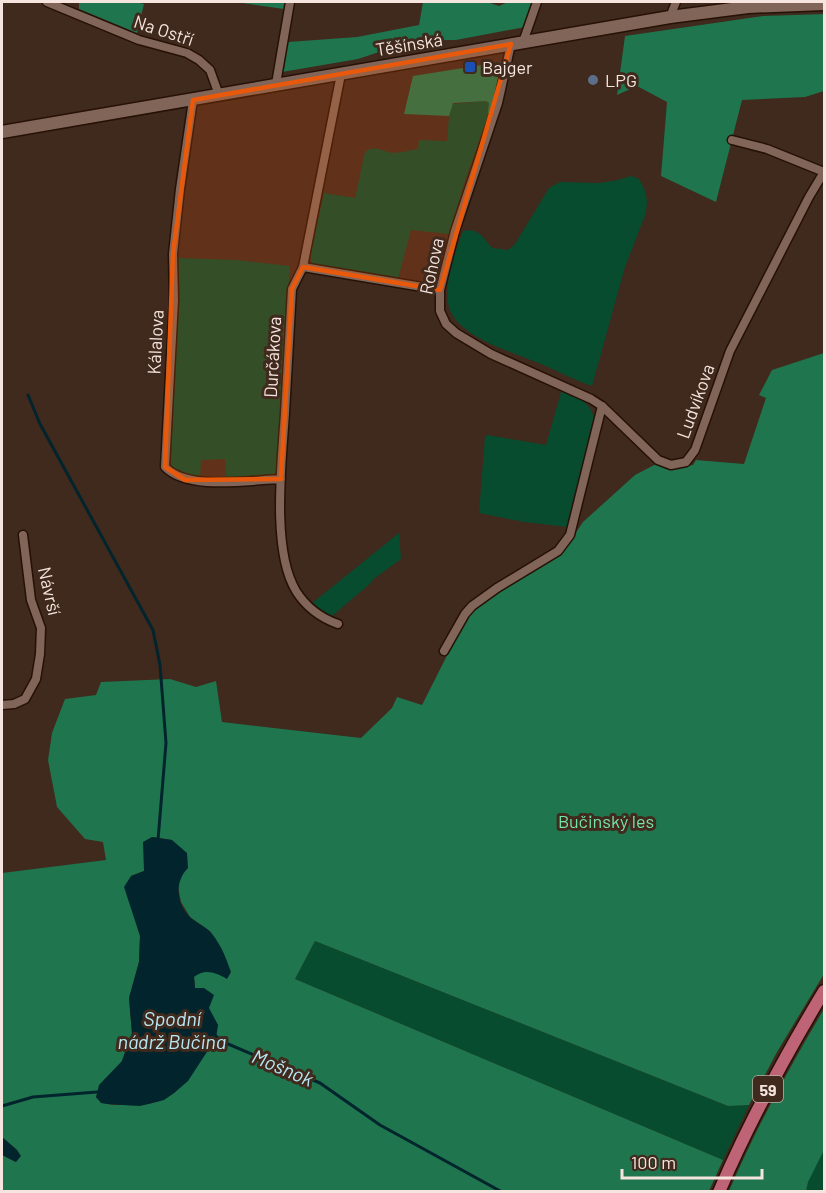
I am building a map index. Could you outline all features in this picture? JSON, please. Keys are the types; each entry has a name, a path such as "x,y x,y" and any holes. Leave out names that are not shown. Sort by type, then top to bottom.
{"main road":[{"name":"Těšínská","path":"2,132 670,17 748,7 818,3"},
{"name":"59","path":"719,1191 757,1109 785,1057 825,992"}],"street":[{"name":"Na Ostří","path":"47,2 139,40 187,53 210,70 219,96"},
{"path":"276,84 290,2"},
{"name":"Rohova","path":"537,2 517,43 455,231 440,290 440,311 446,324 456,333 491,354 602,406"},
{"path":"670,17 676,2"},
{"name":"Durčákova","path":"338,624 325,620 308,606 295,590 286,562 281,531 281,479 292,289 303,267 341,74"},
{"name":"Kálalova","path":"194,100 173,254 174,300 165,467 172,474 185,480 200,482 281,479"},
{"path":"732,140 767,149 825,172"},
{"name":"Ludvíkova","path":"602,406 658,460 670,465 686,462 695,450 730,351 809,197 825,172"},
{"path":"303,267 440,290"},
{"path":"444,651 472,606 497,588 558,552 570,535 602,406"},
{"name":"Návrší","path":"2,705 14,704 25,699 36,679 40,654 41,628 31,600 23,536"}],"highlighted area":[{"path":"511,44 440,290 303,267 292,289 281,479 185,480 165,467 173,254 193,100"}],"green space":[{"path":"79,2 144,4 137,33 79,9"},
{"path":"236,2 286,2 284,9"},
{"path":"423,2 487,2 499,6 508,2 532,2 525,27 456,40 438,40 385,50 358,59 282,72 288,42 357,37 419,25"},
{"path":"824,14 824,91 805,97 742,100 716,202 661,176 667,102 637,86 617,95 625,36 763,16"},
{"path":"504,60 496,103 491,114 488,113 489,103 486,101 453,103 449,116 404,114 413,76"},
{"path":"486,101 490,109 449,234 411,230 398,279 312,264 310,255 324,193 355,198 365,152 375,149 399,153 418,149 419,140 447,141 452,104"},
{"path":"631,176 639,179 644,188 647,200 646,213 625,267 592,386 486,342 461,325 452,315 447,294 449,276 463,231 477,232 492,248 508,250 515,244 549,188 560,182 599,183"},
{"path":"178,258 236,260 290,266 277,470 273,475 226,477 225,459 201,460 200,478 173,472 171,463"},
{"name":"Bučinský les","path":"824,353 824,974 777,1052 749,1105 728,1106 315,941 295,979 723,1160 709,1191 2,1191 2,1155 16,1162 17,1150 2,1137 2,873 106,860 103,842 85,839 57,807 48,760 52,733 65,699 96,695 101,682 170,679 196,687 216,681 222,722 361,738 392,708 397,697 422,705 468,614 496,592 561,554 583,522 635,475 658,463 670,468 693,465 696,460 744,464 766,398 759,395 772,370","holes":["152,837 172,840 181,875 178,887 181,902 190,917 211,932 215,972 199,972 194,976 195,988 218,1025 194,1070 174,1093 161,1100 145,1104 106,1103 96,1097 122,1061 132,1033 129,998 139,962 140,936 135,918 131,876 144,871"]},
{"path":"562,389 585,403 594,417 568,527 524,522 479,513 485,437 487,435 546,445"},
{"path":"399,533 401,559 371,581 331,617 311,604"},
{"path":"315,941 728,1106 749,1105 723,1160 295,979"},
{"path":"824,1009 824,1150 806,1191 729,1191 774,1098"},
{"path":"824,1150 824,1191 806,1192 807,1182"}],"water":[{"name":"Spodní nádrž Bučina","path":"152,837 172,840 187,853 188,868 179,886 182,906 191,918 213,935 231,972 227,979 215,973 206,972 194,977 195,988 204,988 214,995 209,1008 218,1025 216,1038 188,1081 164,1100 140,1106 101,1103 96,1097 99,1085 122,1061 132,1033 129,998 139,962 140,936 124,887 131,876 144,871 143,842"},
{"path":"2,1137 21,1156 16,1162 2,1155"}],"waterway":[{"path":"28,395 40,424 153,630 160,665 166,743 158,840"},
{"name":"Mošnok","path":"214,1034 221,1041 320,1083 380,1125 502,1192"},
{"name":"Mošnok","path":"2,1106 33,1097 97,1092"}],"place":[{"name":"Bajger","path":"470,67"},
{"name":"LPG","path":"593,80"}]}
